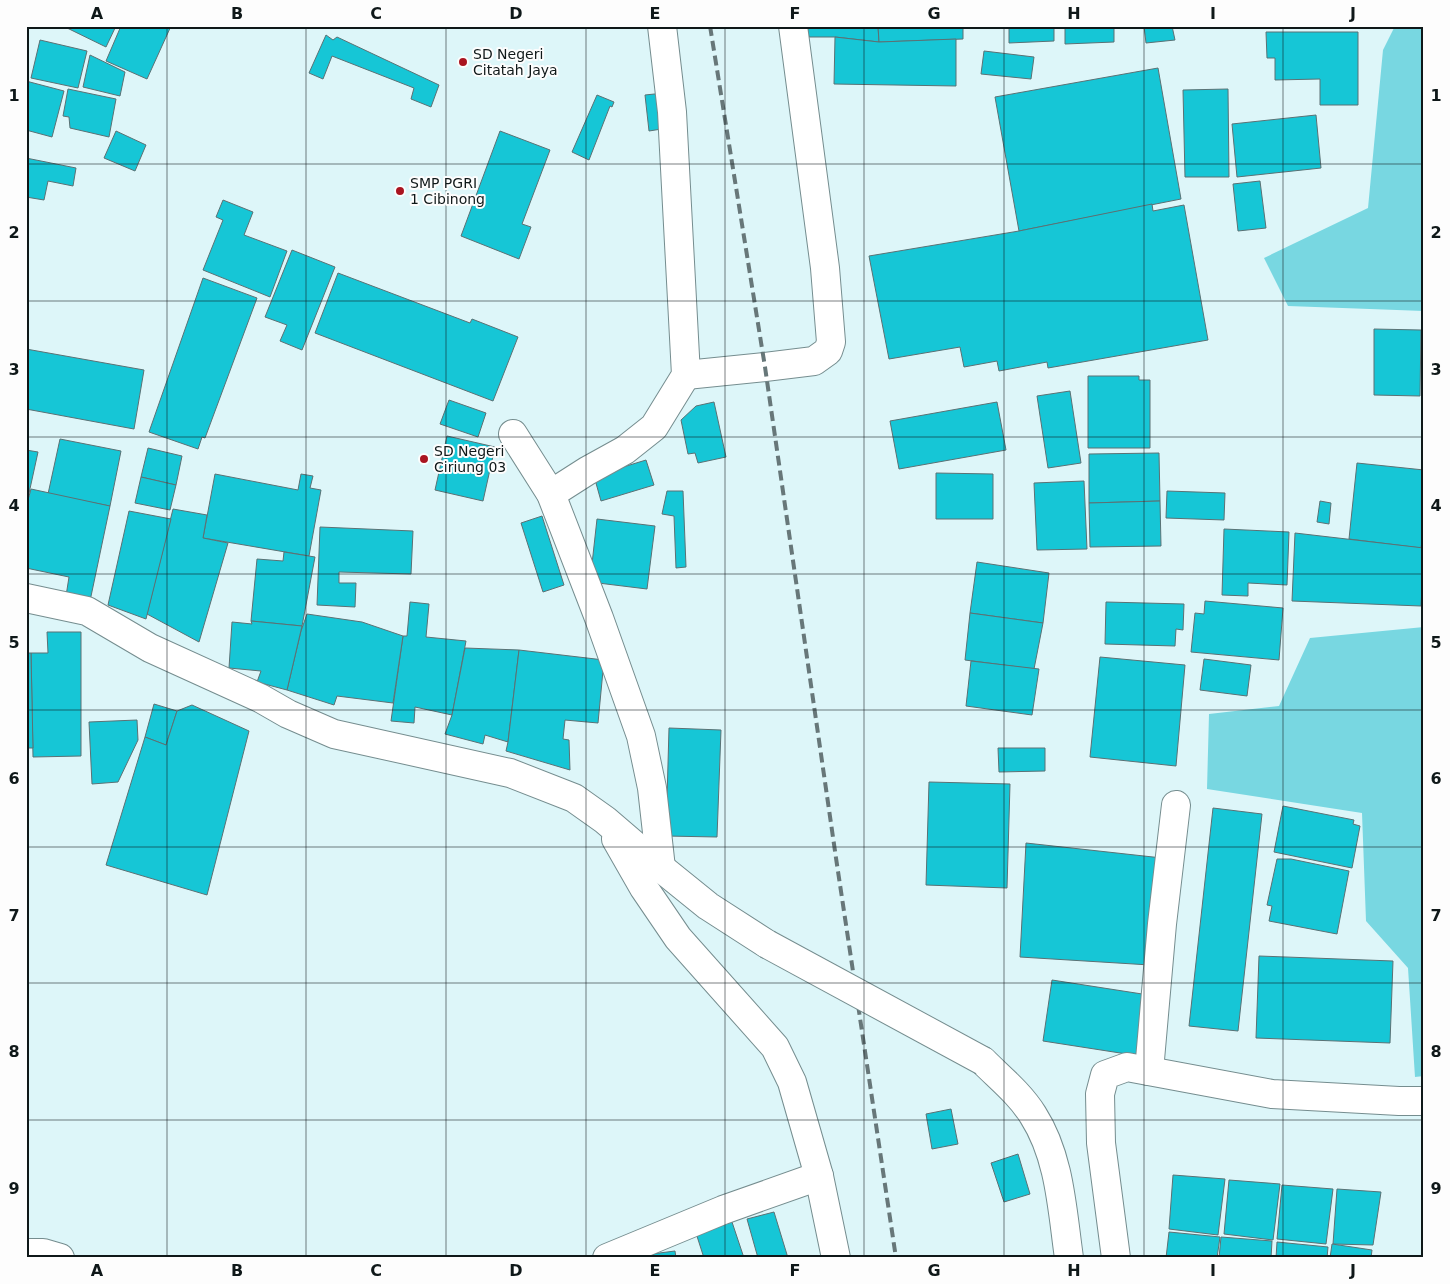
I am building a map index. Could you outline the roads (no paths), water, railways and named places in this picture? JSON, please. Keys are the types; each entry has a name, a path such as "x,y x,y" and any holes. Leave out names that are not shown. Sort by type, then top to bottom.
{"street":[{"path":"551,494 586,471 625,450 654,427 686,375 672,112 662,26"},
{"path":"686,375 814,360 828,351 831,342 825,268 794,26"},
{"path":"513,434 551,494 599,618 641,736 652,788 661,868"},
{"path":"26,598 87,611 150,648 334,734 510,773 574,798 605,820 708,906 767,944 983,1061 1015,1092 1032,1114 1048,1144 1058,1177 1069,1258"},
{"path":"1149,1071 1162,924 1176,805"},
{"path":"605,820 644,888 678,938 775,1047 792,1082 819,1176 836,1258"},
{"path":"1116,1258 1101,1142 1100,1094 1105,1075 1127,1067 1272,1094 1424,1101"},
{"path":"607,1258 723,1210 819,1176"},
{"path":"26,1253 43,1253 60,1258"}],"railway":[{"path":"710,26 765,367 896,1258"}],"place":[{"name":"SD Negeri Citatah Jaya","path":"463,62"},
{"name":"SMP PGRI 1 Cibinong","path":"400,191"},
{"name":"SD Negeri Ciriung 03","path":"424,459"}]}
